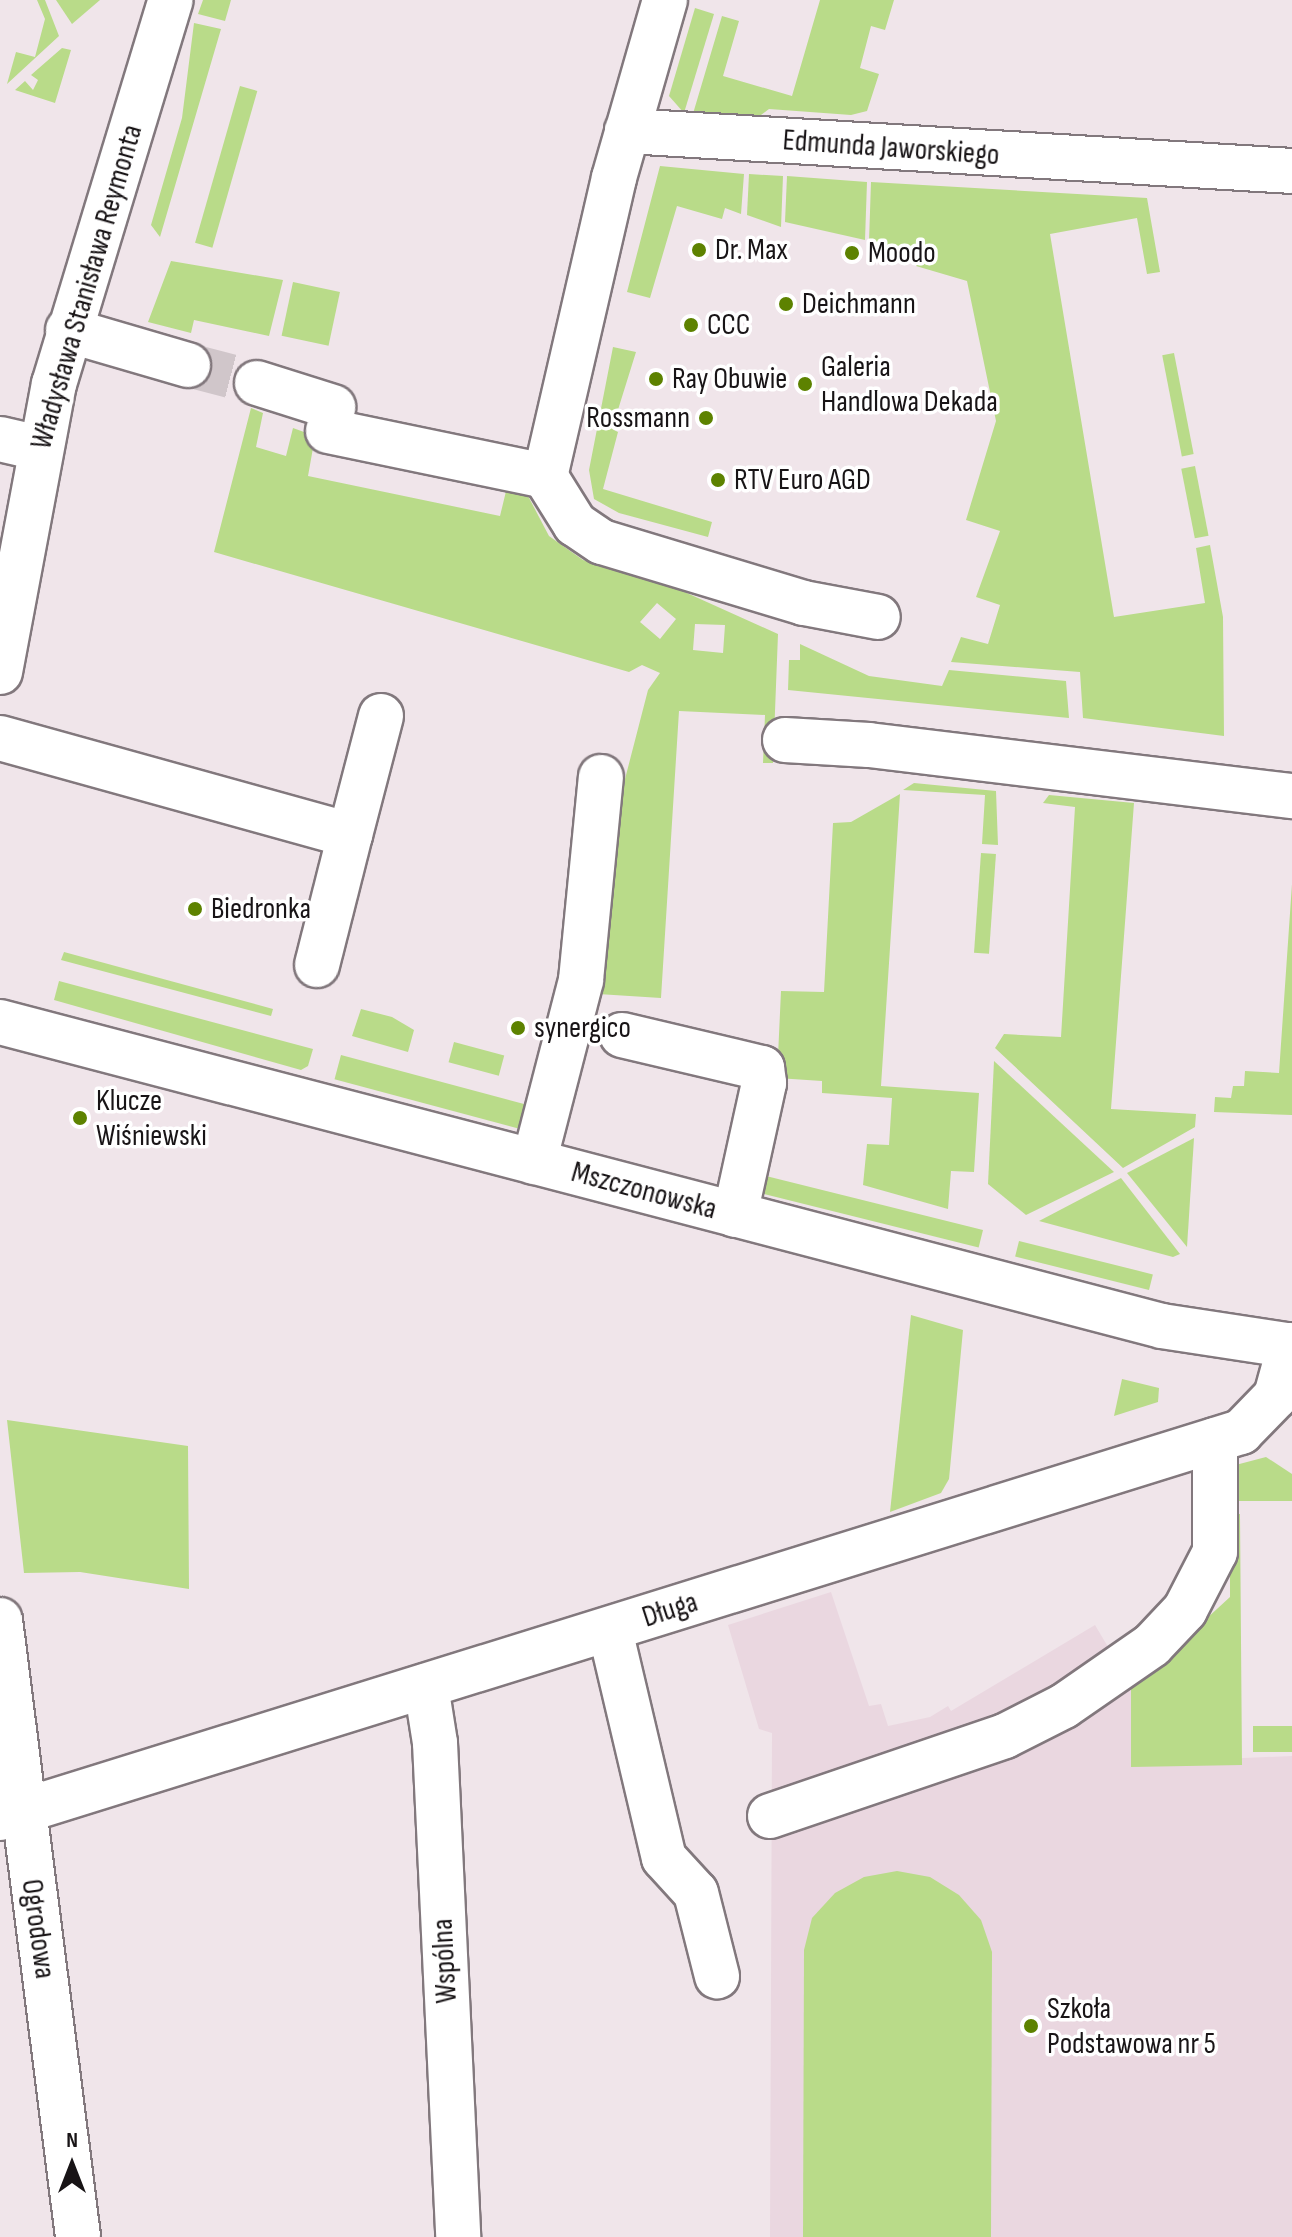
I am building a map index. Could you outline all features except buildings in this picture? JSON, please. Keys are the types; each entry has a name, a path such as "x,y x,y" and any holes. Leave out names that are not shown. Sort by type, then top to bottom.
{"street":[{"name":"Władysława Stanisława Reymonta","path":"0,672 19,443 68,330 171,0"},
{"path":"545,476 627,131 665,0"},
{"name":"Edmunda Jaworskiego","path":"627,131 1292,171"},
{"path":"68,330 188,365"},
{"path":"257,383 330,419 545,476 575,524 602,542 804,603 878,617"},
{"path":"317,965 381,716"},
{"path":"0,738 350,835"},
{"path":"785,740 869,745 1292,796"},
{"path":"534,1162 581,980 601,777"},
{"name":"Mszczonowska","path":"0,1022 1162,1326 1291,1346"},
{"path":"622,1035 762,1068 764,1083 735,1215"},
{"name":"Długa","path":"11,1815 1228,1436 1276,1396 1291,1346"},
{"path":"770,1816 1005,1736 1064,1706 1152,1645 1185,1610 1215,1552 1228,1436 1292,1424"},
{"name":"Ogrodowa","path":"0,1620 11,1815 78,2237"},
{"path":"610,1630 664,1858 696,1893 717,1976"},
{"name":"Wspólna","path":"426,1686 435,1743 458,2237"}],"shaded area":[{"name":"Szkoła Podstawowa nr 5","path":"831,1592 869,1706 881,1704 888,1726 930,1717 948,1706 951,1711 1095,1625 1176,1761 1292,1756 1292,2237 770,2237 772,1733 759,1729 728,1625"}],"green space":[{"path":"37,0 45,0 59,36 7,84 16,52 35,57 45,19"},
{"path":"56,0 100,0 72,24"},
{"path":"203,0 231,0 225,21 198,14"},
{"path":"820,0 894,0 885,30 871,26 860,68 879,74 867,111 851,115 769,109 750,123 692,117 722,16 739,21 723,76 792,96"},
{"path":"695,8 714,14 684,113 669,96"},
{"path":"194,23 221,29 160,237 151,225 182,118"},
{"path":"62,48 71,50 55,103 15,90 25,81 33,90 38,80 31,75"},
{"path":"240,86 257,91 212,248 195,243"},
{"path":"660,166 744,174 741,214 725,208 722,219 677,206 650,298 627,292"},
{"path":"749,174 783,176 781,227 747,215"},
{"path":"787,176 867,182 865,240 785,222"},
{"path":"871,182 1147,198 1160,272 1147,274 1137,218 1050,234 1114,617 1205,603 1196,548 1210,545 1223,617 1224,736 1083,718 1080,672 951,662 961,637 988,644 1000,605 976,597 1000,531 966,520 996,421 967,281 916,266 919,254 869,241"},
{"path":"171,261 283,280 269,336 194,320 191,333 148,322"},
{"path":"293,282 340,292 329,346 282,336"},
{"path":"613,347 636,352 612,429 618,432 603,489 712,522 708,537 619,513 594,499 589,470"},
{"path":"1174,353 1194,454 1182,456 1162,355"},
{"path":"251,408 263,413 256,447 286,456 293,428 304,432 313,448 308,476 500,516 508,483 517,486 528,496 549,536 583,560 678,589 778,634 773,763 763,763 765,715 679,711 661,998 598,994 625,779 648,690 660,673 642,665 629,672 214,552","holes":["657,603 676,619 660,639 640,622","695,624 725,625 723,653 693,650"]},
{"path":"1195,466 1209,536 1195,538 1181,469"},
{"path":"800,644 869,676 942,686 949,670 1066,681 1069,718 788,690 789,660 800,660"},
{"path":"914,783 996,791 998,845 982,844 985,795 903,790"},
{"path":"900,794 881,1086 979,1093 974,1172 951,1171 948,1209 863,1185 867,1144 889,1145 892,1098 822,1093 822,1081 777,1078 781,991 824,992 833,823 851,822"},
{"path":"1049,795 1134,803 1111,1109 1196,1114 1195,1127 1123,1168 995,1048 1004,1034 1061,1037 1075,807 1043,803"},
{"path":"981,853 996,854 989,954 974,953"},
{"path":"1292,884 1292,1115 1214,1112 1215,1097 1231,1098 1233,1086 1244,1086 1245,1071 1279,1073"},
{"path":"64,952 273,1009 271,1016 61,960"},
{"path":"59,981 313,1049 308,1066 301,1070 54,1000"},
{"path":"361,1009 392,1017 414,1030 408,1052 352,1036"},
{"path":"454,1042 504,1055 499,1076 449,1062"},
{"path":"341,1055 540,1108 534,1132 335,1079"},
{"path":"994,1061 1114,1172 1026,1215 988,1184"},
{"path":"1194,1138 1187,1247 1127,1173"},
{"path":"754,1173 983,1230 979,1248 750,1190"},
{"path":"1121,1178 1180,1254 1173,1257 1039,1221"},
{"path":"1019,1241 1153,1274 1149,1290 1015,1257"},
{"path":"911,1315 963,1330 949,1479 941,1493 890,1512"},
{"path":"1122,1379 1159,1388 1158,1402 1114,1416"},
{"path":"7,1420 188,1446 189,1589 80,1572 24,1573"},
{"path":"1266,1457 1292,1474 1292,1501 1229,1501 1228,1467"},
{"path":"1230,1514 1240,1514 1242,1765 1131,1767 1131,1688 1230,1597"},
{"path":"1253,1726 1292,1726 1292,1752 1253,1752"},
{"path":"897,1871 930,1877 959,1895 981,1920 992,1952 991,2237 803,2237 804,1950 812,1918 835,1893 864,1877"}],"tunnel":[{"path":"188,365 257,383"}],"place":[{"name":"Dr. Max","path":"699,250"},
{"name":"Moodo","path":"852,253"},
{"name":"Deichmann","path":"786,304"},
{"name":"CCC","path":"691,325"},
{"name":"Ray Obuwie","path":"656,379"},
{"name":"Galeria Handlowa Dekada","path":"805,384"},
{"name":"Rossmann","path":"706,418"},
{"name":"RTV Euro AGD","path":"718,480"},
{"name":"Biedronka","path":"195,909"},
{"name":"synergico","path":"518,1028"},
{"name":"Klucze Wiśniewski","path":"80,1118"},
{"name":"Szkoła Podstawowa nr 5","path":"1031,2026"}]}
